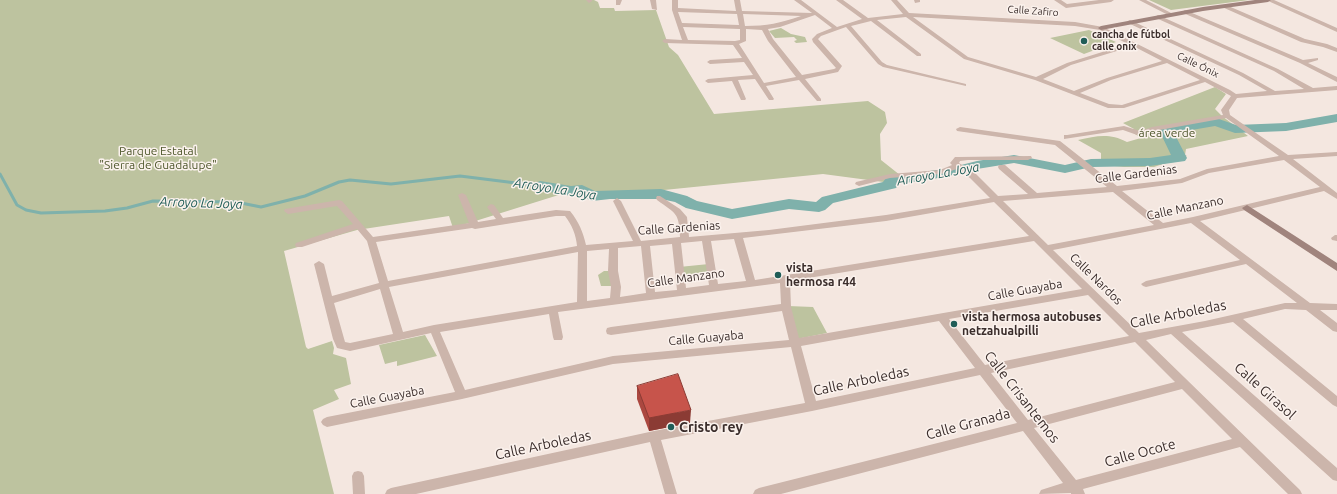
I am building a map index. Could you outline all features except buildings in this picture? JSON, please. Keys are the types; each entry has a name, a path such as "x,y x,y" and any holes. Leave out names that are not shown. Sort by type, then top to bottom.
{"main road":[{"path":"1101,28 1185,12 1269,0"},
{"path":"1247,208 1337,268"}],"street":[{"path":"653,0 655,9"},
{"path":"674,0 675,10 685,41"},
{"path":"665,41 735,44 744,41 744,33 741,27 737,0"},
{"path":"797,0 803,3 813,14 836,29"},
{"path":"838,0 870,20 919,55"},
{"path":"894,0 907,15 966,58 1037,78 1116,108 1206,80"},
{"path":"1057,0 1066,6 1111,0"},
{"path":"1142,0 1172,15"},
{"path":"1269,0 1337,30"},
{"path":"1224,6 1303,41 1325,45 1337,50"},
{"path":"675,10 813,14"},
{"path":"1185,12 1302,62 1337,80"},
{"path":"680,25 764,28 778,26 813,14"},
{"name":"Calle Zafiro","path":"802,78 826,74 839,68 815,39 819,35 847,25 870,20 907,15 984,18 1101,28"},
{"path":"1158,17 1276,70 1312,90"},
{"path":"1130,22 1241,74 1274,93"},
{"path":"847,25 880,63 885,66 964,85"},
{"path":"764,28 770,40 820,100"},
{"name":"Calle Ónix","path":"1101,28 1228,90 1235,96"},
{"path":"735,44 771,99"},
{"path":"1037,78 1069,64 1134,44"},
{"path":"1302,62 1316,59"},
{"path":"710,62 745,60"},
{"path":"1074,93 1109,78 1168,61"},
{"path":"708,81 756,77"},
{"path":"762,85 802,78"},
{"path":"734,79 743,99"},
{"path":"1337,88 1235,96 1225,110 1227,116 1237,124 1286,157 1337,197"},
{"path":"1067,137 1124,128 1140,134 1152,129 1227,116"},
{"path":"960,129 1058,143 1161,226"},
{"name":"Calle Gardenias","path":"328,301 383,285 584,248 738,236 878,219 996,199 1116,189 1182,181 1208,170 1286,157 1337,154"},
{"path":"960,167 954,162 958,159 1028,158"},
{"path":"859,184 890,176 941,172 960,167"},
{"name":"Calle Nardos","path":"960,167 974,176 1035,238 1138,337 1296,494"},
{"path":"1002,167 1034,195"},
{"name":"Calle Manzano","path":"1046,248 1193,220 1327,188"},
{"path":"462,195 475,226"},
{"path":"660,198 677,210 684,219 681,240 682,292"},
{"path":"617,201 642,243 651,296"},
{"path":"288,212 339,203 359,225 371,240 399,337"},
{"path":"491,207 502,222"},
{"path":"371,240 556,213 567,213 572,218 584,248 582,305"},
{"path":"1193,220 1337,328"},
{"path":"299,245 359,225"},
{"path":"738,236 751,282"},
{"path":"706,238 714,288"},
{"name":"Calle Manzano","path":"328,301 338,339 342,344 350,347 434,329 582,305 751,282 785,279 1035,238"},
{"path":"614,245 613,271 616,287 615,301"},
{"path":"1146,284 1248,261"},
{"path":"319,264 328,301"},
{"path":"785,279 786,307 812,406"},
{"name":"Calle Guayaba","path":"327,422 462,395 613,360 795,343 1090,291"},
{"name":"Calle Arboledas","path":"392,494 654,436 983,371 1138,337 1205,325 1285,306 1337,307"},
{"path":"611,331 786,307"},
{"path":"553,310 558,337"},
{"name":"Calle Crisantemos","path":"942,318 1076,490"},
{"path":"1235,318 1337,402"},
{"path":"434,329 462,395"},
{"name":"Calle Girasol","path":"1173,330 1337,476"},
{"name":"Calle Granada","path":"759,494 1185,384"},
{"path":"654,436 671,494"},
{"name":"Calle Ocote","path":"1045,494 1076,490 1243,441"},
{"path":"358,476 359,494"}],"green space":[{"name":"Parque Estatal \"Sierra de Guadalupe\"","path":"0,0 594,0 598,2 600,8 614,8 615,11 656,10 669,47 678,55 714,114 868,101 885,112 887,123 880,134 881,160 905,179 891,183 823,174 664,190 565,193 453,228 449,216 357,230 284,251 306,347 308,349 332,341 334,348 333,354 346,358 351,384 334,390 339,399 313,410 334,494 0,494"},
{"path":"1149,0 1249,0 1171,10"},
{"path":"781,28 791,34 805,37 807,42 796,43 794,41 797,40 794,37 775,38 769,31"},
{"path":"1089,30 1116,42 1084,54 1050,38"},
{"name":"área verde","path":"1215,87 1226,94 1215,109 1248,136 1186,149 1185,155 1187,156 1154,167 1104,165 1101,159 1101,153 1078,140 1109,136 1127,142 1141,138 1129,130 1134,129 1123,123"},
{"path":"709,264 711,275 700,276 700,279 695,280 692,277 684,280 679,267"},
{"path":"604,271 610,271 614,286 601,286 598,275"},
{"path":"788,306 813,307 827,333 797,339"},
{"path":"425,335 437,356 397,366 397,361 385,364 379,345"}],"waterway":[{"name":"Arroyo La Joya","path":"540,186 571,191 582,190 592,196 610,194 661,194 681,199 692,205 732,214 789,204 819,207 828,200 891,185 891,181 945,173 977,165 1014,159 1065,169 1091,163 1150,162 1180,158 1166,130 1216,122 1235,129 1286,127 1337,118"},
{"name":"Arroyo La Joya","path":"0,174 17,205 26,210 41,213 105,211 127,208 153,201 236,202 261,207 305,196 339,182 350,180 391,184 460,176 540,186"}],"place":[{"name":"cancha de fútbol calle onix","path":"1084,41"},
{"name":"vista hermosa r44","path":"778,275"},
{"name":"vista hermosa autobuses netzahualpilli","path":"954,324"},
{"name":"Cristo rey","path":"671,427"}]}
